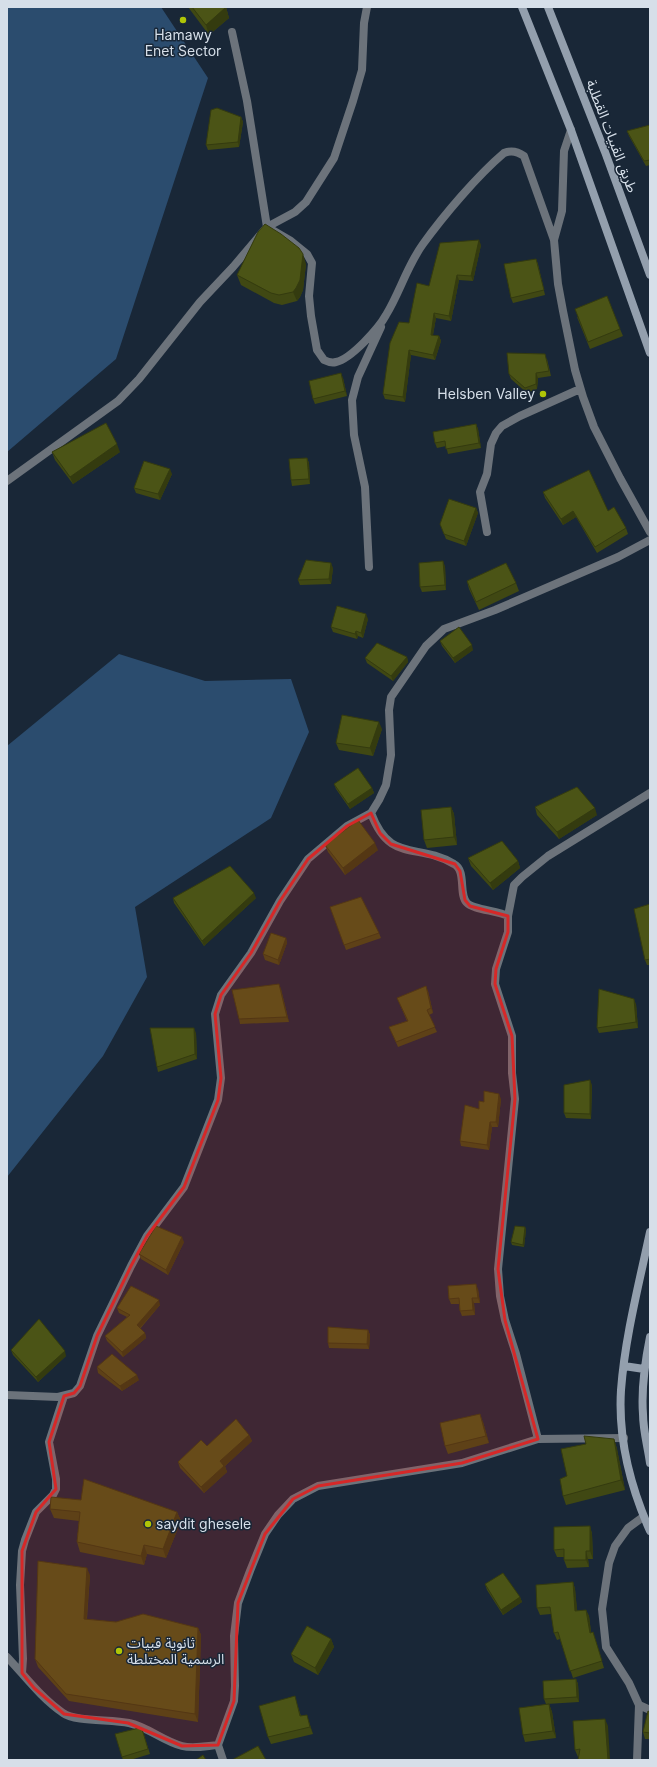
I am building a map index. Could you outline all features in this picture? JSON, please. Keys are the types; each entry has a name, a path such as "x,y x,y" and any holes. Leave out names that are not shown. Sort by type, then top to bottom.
{"main road":[{"path":"522,7 571,130 650,353"},
{"name":"طريق القبيات القطلبة","path":"548,7 605,152 650,275"},
{"path":"650,1232 631,1323 621,1391 624,1438 632,1483 650,1531"},
{"path":"650,1337 644,1369 642,1396 643,1415 650,1463"},
{"path":"624,1366 644,1369"}],"street":[{"path":"7,481 118,401 139,379 200,302 234,267 267,227 295,212 306,202 334,158 362,70 364,23 367,7"},
{"path":"232,32 247,101 267,227"},
{"path":"554,240 562,211 564,151 571,130"},
{"path":"369,567 365,487 354,436 352,400 358,377 404,276 422,246 465,194 504,153 512,151 520,153 524,156 554,240 562,311 580,389 594,427 635,508 650,532"},
{"path":"267,227 291,241 307,254 312,263 310,296 312,316 317,350 324,360 336,362 350,355 376,328 386,315"},
{"path":"487,532 480,492 487,474 491,444 496,433 502,426 520,416 580,389"},
{"path":"7,1395 64,1396 74,1393 80,1386 97,1336 131,1266 147,1236 184,1187 218,1100 221,1065 215,1014 221,995 252,953 280,901 308,859 347,826 371,813 386,785 391,755 389,710 391,697 426,646 444,629 495,610 598,566 650,540"},
{"path":"538,1438 516,1354 505,1320 500,1296 498,1269 515,1099 512,1073 512,1036 495,984 496,969 508,932 508,916 514,885 553,853 650,793"},
{"path":"371,813 380,833 391,844 397,847 424,853 455,864 460,871 465,900 470,906 500,912 508,916"},
{"path":"22,1673 23,1660 20,1585 22,1551 36,1512 53,1495 56,1489 56,1479 49,1442 64,1396"},
{"path":"223,1760 218,1745 234,1701 234,1636 238,1603 265,1534 278,1515 293,1499 318,1486 462,1463 538,1438 624,1438"},
{"path":"636,1760 639,1705 629,1682 606,1647 602,1609 609,1563 615,1546 628,1528 644,1517"},
{"path":"7,1657 34,1688 64,1714 81,1718 128,1723 144,1728 182,1746 190,1748 218,1745"},
{"path":"639,1705 650,1710"}],"highlighted area":[{"path":"371,813 380,833 391,844 455,864 460,871 465,900 470,906 508,916 508,932 496,969 495,984 512,1036 515,1099 498,1269 505,1320 538,1439 462,1463 318,1486 293,1499 265,1534 238,1603 234,1701 218,1745 182,1746 128,1723 64,1714 34,1688 22,1673 22,1551 36,1512 56,1489 49,1442 64,1396 74,1393 80,1386 97,1336 131,1266 147,1236 184,1187 218,1100 221,1078 215,1014 221,995 251,953 280,901 308,859 347,826"}],"shaded area":[{"path":"7,7 161,7 208,78 116,359 7,452"},
{"path":"119,654 205,681 291,679 309,732 271,818 135,907 147,977 103,1056 7,1177 7,746"}],"building":[{"path":"192,7 225,7 225,8 206,25"},
{"path":"217,108 241,117 238,142 206,145 211,110"},
{"path":"650,125 650,160 644,161 627,131"},
{"path":"265,224 299,248 303,254 300,280 293,292 279,295 271,293 237,275 258,232"},
{"path":"479,240 471,276 457,275 449,316 434,313 431,335 439,336 433,355 409,350 403,397 383,394 390,343 399,322 409,323 417,283 429,286 440,243"},
{"path":"536,259 544,290 511,298 504,264"},
{"path":"607,296 620,329 588,342 575,309"},
{"path":"507,353 545,354 549,371 536,373 536,384 525,388 509,374"},
{"path":"341,373 345,391 313,399 309,381"},
{"path":"106,423 117,444 70,477 52,452"},
{"path":"476,424 479,443 446,449 445,441 435,443 433,432"},
{"path":"307,458 309,479 291,480 289,459"},
{"path":"144,461 170,469 158,494 134,488"},
{"path":"589,470 608,511 614,507 626,528 595,547 573,511 561,519 543,492"},
{"path":"449,499 476,508 464,541 444,534 440,524"},
{"path":"306,560 331,563 329,579 298,580"},
{"path":"443,561 445,585 420,587 419,563"},
{"path":"506,563 516,583 476,602 467,581"},
{"path":"337,606 366,614 361,633 356,631 355,634 331,627"},
{"path":"459,627 472,645 453,658 440,641"},
{"path":"377,643 407,657 391,676 365,658"},
{"path":"342,715 379,722 370,748 336,743"},
{"path":"358,768 372,788 348,804 334,784"},
{"path":"577,787 595,808 557,832 535,807"},
{"path":"451,807 454,837 424,840 421,810"},
{"path":"358,820 375,843 343,868 325,845"},
{"path":"502,841 518,861 490,883 468,858"},
{"path":"230,866 254,893 202,941 173,898"},
{"path":"361,897 379,933 344,945 330,907"},
{"path":"650,904 650,959 645,960 634,909"},
{"path":"271,933 286,938 278,960 263,954"},
{"path":"279,984 287,1017 239,1019 232,990"},
{"path":"426,986 431,1008 427,1010 435,1027 396,1042 389,1027 408,1021 397,998"},
{"path":"599,989 634,999 636,1022 597,1028"},
{"path":"150,1028 194,1028 195,1054 157,1067"},
{"path":"590,1080 590,1114 564,1113 564,1085"},
{"path":"484,1091 499,1094 496,1122 490,1122 487,1145 460,1141 465,1105 479,1109 479,1101 484,1102"},
{"path":"156,1226 182,1237 166,1270 139,1254"},
{"path":"515,1226 525,1227 523,1245 511,1242"},
{"path":"476,1284 478,1298 472,1298 473,1310 460,1311 459,1298 449,1299 448,1286"},
{"path":"131,1286 159,1300 137,1325 145,1333 122,1352 105,1336 130,1315 117,1308"},
{"path":"39,1319 65,1351 36,1377 11,1350"},
{"path":"328,1327 368,1330 367,1344 328,1343"},
{"path":"112,1354 137,1375 120,1386 97,1367"},
{"path":"480,1414 486,1436 445,1446 440,1423"},
{"path":"236,1419 249,1435 220,1461 224,1466 201,1487 178,1462 201,1440 207,1446"},
{"path":"584,1436 614,1439 621,1480 563,1496 560,1479 567,1476 561,1449 586,1444"},
{"path":"84,1479 177,1512 163,1549 144,1545 141,1556 77,1542 80,1512 50,1509 51,1497 81,1500"},
{"path":"590,1526 590,1551 586,1551 586,1560 564,1560 564,1549 554,1550 554,1527"},
{"name":"ثانوية قبيات الرسمية المختلطة","path":"38,1561 87,1568 84,1619 116,1622 143,1614 198,1628 195,1714 66,1694 35,1659"},
{"path":"503,1573 520,1597 501,1610 485,1584"},
{"path":"573,1582 575,1611 586,1610 590,1633 593,1632 602,1661 570,1671 558,1632 554,1633 550,1607 537,1608 536,1585"},
{"path":"307,1626 331,1639 315,1668 291,1654"},
{"path":"576,1679 577,1697 544,1699 543,1681"},
{"path":"295,1696 300,1716 307,1715 310,1727 268,1737 259,1706"},
{"path":"549,1704 553,1731 523,1735 519,1708"},
{"path":"648,1711 650,1712 650,1733 643,1732"},
{"path":"605,1719 608,1760 578,1760 580,1749 575,1750 573,1721"},
{"path":"139,1728 142,1729 148,1749 122,1757 115,1734"},
{"path":"258,1746 266,1760 232,1760"},
{"path":"203,1755 206,1760 196,1760"}],"place":[{"name":"Hamawy Enet Sector","path":"183,20"},
{"name":"Helsben Valley","path":"543,394"},
{"name":"saydit ghesele","path":"148,1524"},
{"name":"ثانوية قبيات الرسمية المختلطة","path":"119,1651"}]}
